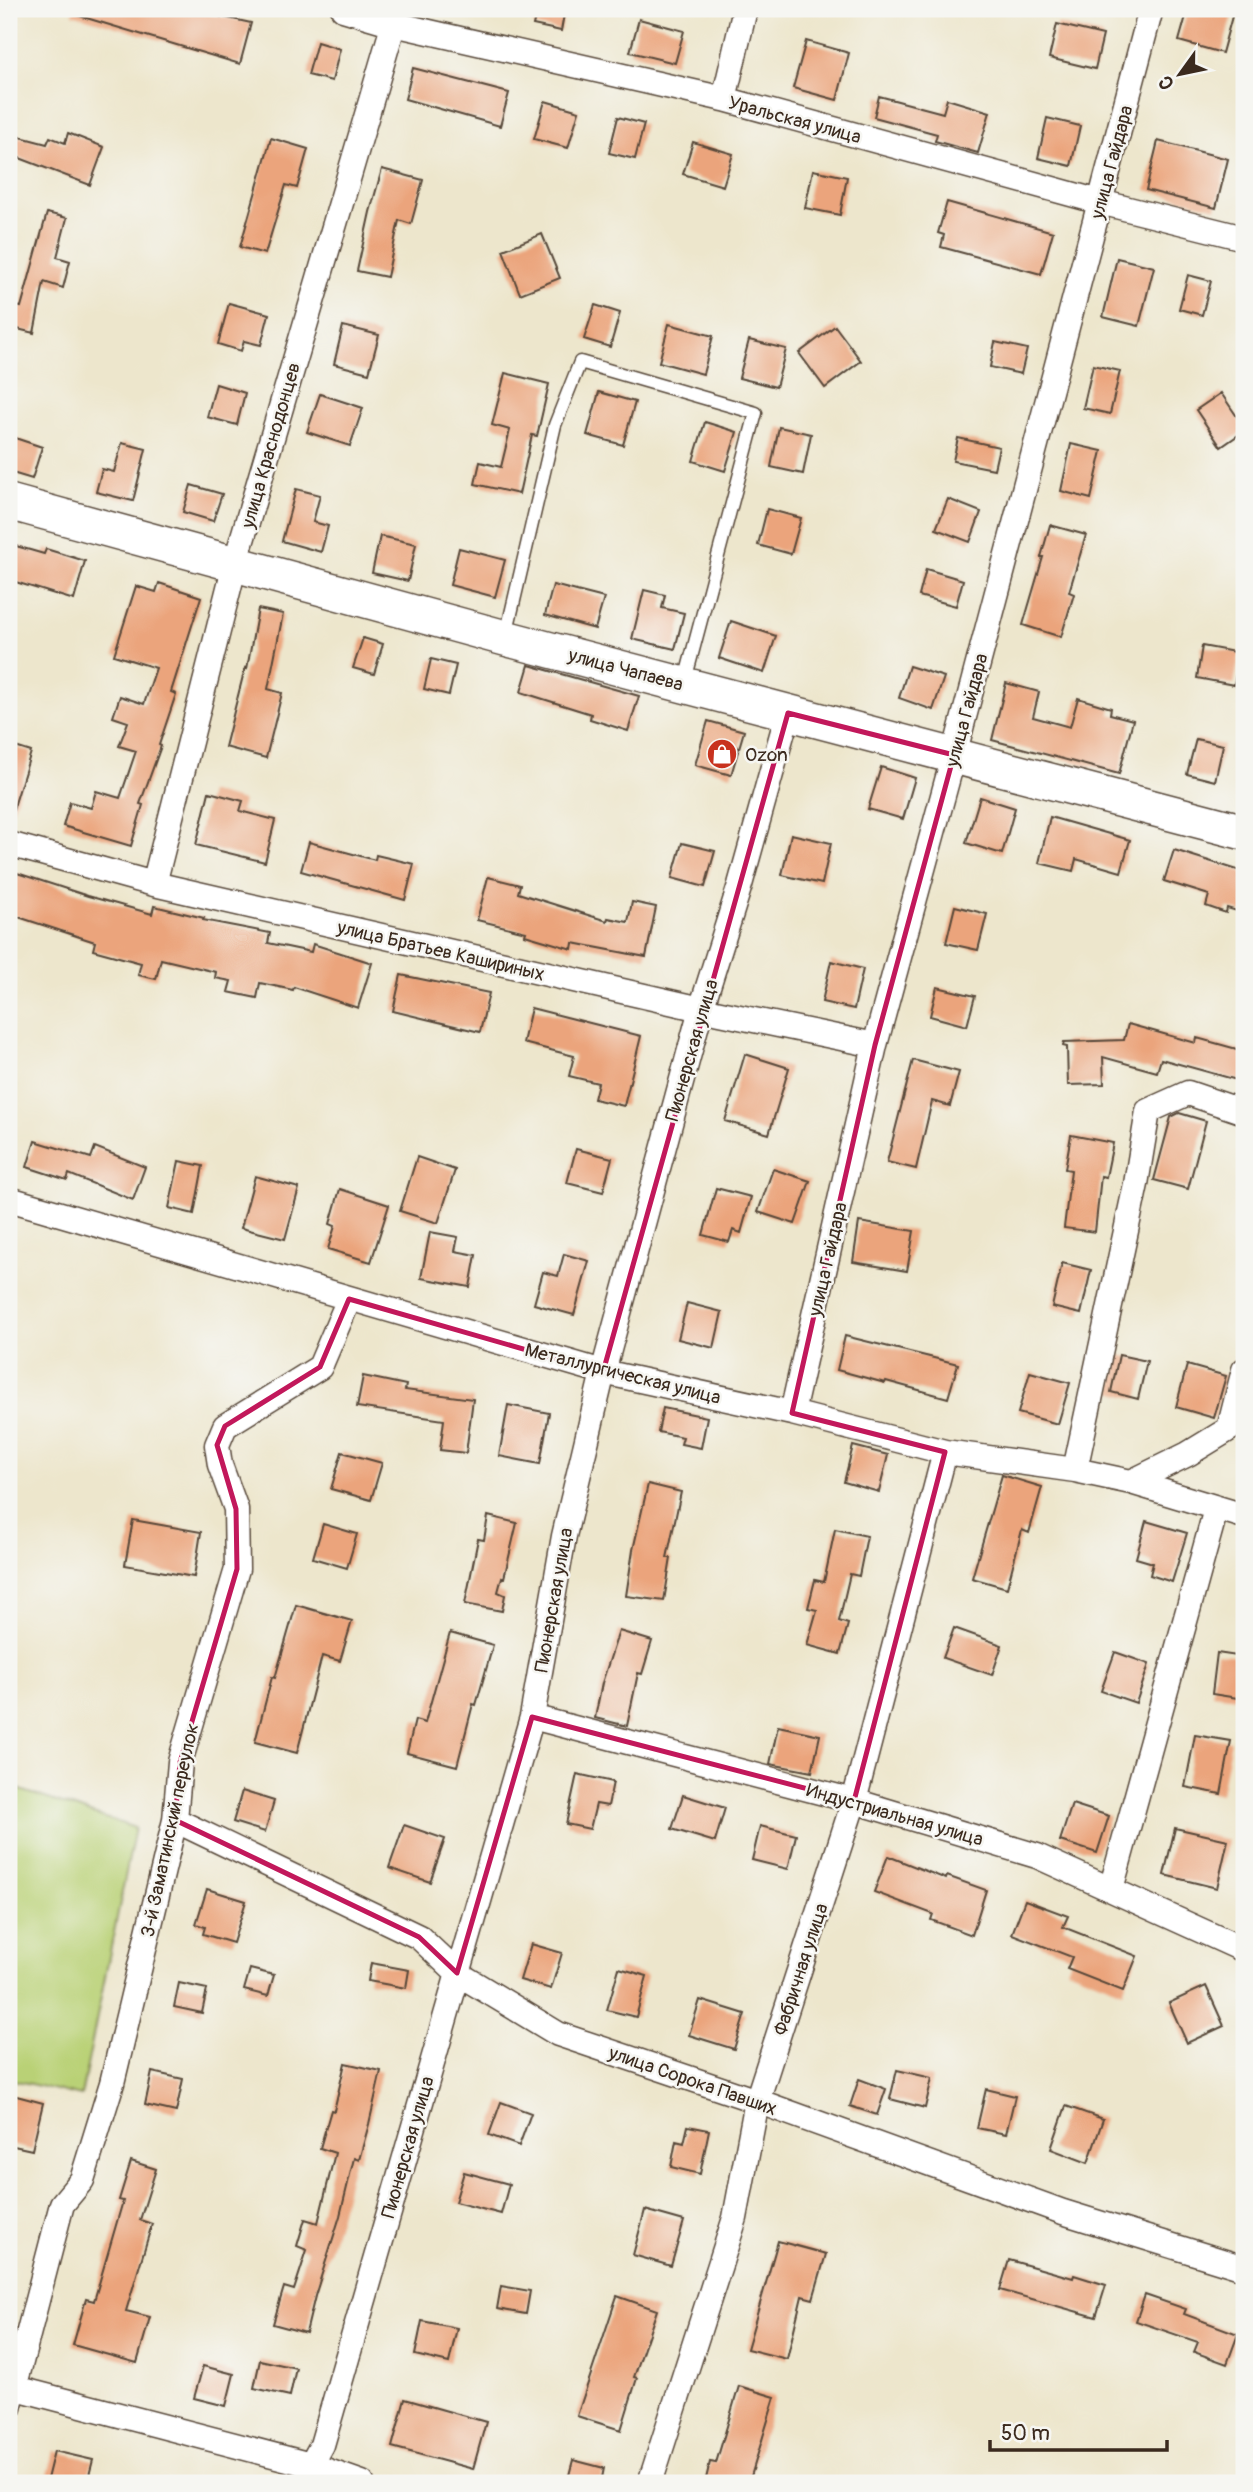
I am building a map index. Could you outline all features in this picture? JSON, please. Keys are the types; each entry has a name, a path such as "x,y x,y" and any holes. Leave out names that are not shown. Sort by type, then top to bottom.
{"street":[{"name":"Уральская улица","path":"343,9 396,16 724,99 1100,202 1244,238"},
{"path":"724,99 745,9"},
{"name":"улица Гайдара","path":"792,1413 875,1045 1151,9"},
{"name":"улица Краснодонцев","path":"153,884 234,564 396,16"},
{"name":"улица Чапаева","path":"9,502 505,638 1244,832"},
{"name":"Пионерская улица","path":"308,2474 322,2445 532,1717 564,1536 603,1372 701,1009 789,713"},
{"name":"улица Братьев Кашириных","path":"9,844 153,884 701,1009 875,1045"},
{"path":"1075,1469 1136,1184 1148,1111 1188,1093 1244,1112"},
{"name":"Металлургическая улица","path":"9,1199 603,1372 792,1413 945,1452 1075,1469 1131,1482 1244,1516"},
{"name":"3-й Заматинский переулок","path":"12,2398 62,2204 82,2180 112,2084 175,1820 180,1762 237,1569 236,1509 220,1465 217,1445 225,1426 320,1367 349,1299"},
{"path":"1131,1482 1188,1454 1229,1429 1244,1370"},
{"name":"Фабричная улица","path":"650,2483 735,2218 757,2102 854,1801 945,1452"},
{"path":"1111,1889 1216,1509"},
{"name":"Индустриальная улица","path":"532,1717 854,1801 1037,1856 1244,1950"},
{"name":"улица Сорока Павших","path":"175,1820 419,1937 457,1973 558,2034 1063,2212 1244,2268"},
{"path":"12,2398 308,2474 362,2483"}],"lane":[{"path":"505,638 555,425 580,362 756,413 684,684"}],"highlighted area":[{"path":"788,713 954,755 875,1045 792,1413 945,1452 854,1801 532,1717 457,1973 419,1937 175,1820 180,1762 237,1569 236,1509 217,1445 225,1426 320,1367 349,1299 603,1372"}],"green space":[{"path":"9,1786 135,1828 81,2096 9,2079"}],"building":[{"path":"74,9 187,9 251,23 240,64 73,14"},
{"path":"537,9 565,9 561,31 533,25"},
{"path":"1188,9 1234,9 1222,53 1179,41"},
{"path":"639,19 684,31 675,63 630,52"},
{"path":"1057,24 1103,35 1095,69 1049,58"},
{"path":"806,41 849,53 837,100 793,88"},
{"path":"317,42 340,49 332,81 308,75"},
{"path":"413,68 509,93 500,126 405,99"},
{"path":"879,96 943,113 947,99 990,112 978,153 935,141 937,134 874,117"},
{"path":"545,101 579,111 568,148 534,139"},
{"path":"618,117 644,124 635,159 609,153"},
{"path":"1047,118 1080,126 1071,166 1038,158"},
{"path":"68,133 104,147 90,185 9,154 9,134 47,144 50,137 65,143"},
{"path":"271,138 308,149 297,188 286,185 265,254 240,247"},
{"path":"1158,141 1228,159 1216,208 1146,190"},
{"path":"693,142 733,154 723,186 683,174"},
{"path":"382,169 423,180 411,224 399,220 387,277 357,271"},
{"path":"813,170 847,177 840,215 805,208"},
{"path":"947,202 1053,232 1041,274 941,247 944,235 938,233"},
{"path":"47,213 67,218 57,257 70,261 63,288 44,282 34,333 9,327 9,305 21,307"},
{"path":"542,234 560,278 520,294 503,250"},
{"path":"1117,258 1154,267 1139,326 1103,317"},
{"path":"1188,275 1211,281 1202,315 1179,309"},
{"path":"229,303 269,314 261,345 244,341 241,351 218,344"},
{"path":"595,305 620,313 610,347 584,339"},
{"path":"669,324 713,336 703,374 659,362"},
{"path":"343,326 379,335 369,373 334,364"},
{"path":"835,326 861,361 825,388 799,353"},
{"path":"749,340 786,349 776,387 739,378"},
{"path":"995,342 1027,349 1021,374 990,367"},
{"path":"1093,365 1120,371 1110,414 1083,408"},
{"path":"505,373 549,384 537,436 532,435 519,494 475,484 480,462 501,467 510,430 492,425"},
{"path":"216,384 245,393 237,425 207,417"},
{"path":"599,392 635,402 623,445 587,435"},
{"path":"1221,393 1244,431 1221,447 1196,410"},
{"path":"320,394 363,408 350,446 307,432"},
{"path":"705,422 737,432 725,471 693,461"},
{"path":"779,427 811,434 803,474 771,467"},
{"path":"9,436 42,447 32,479 9,472"},
{"path":"958,438 999,447 994,469 953,461"},
{"path":"122,443 146,449 133,501 96,492 102,469 114,472"},
{"path":"1071,444 1102,451 1091,499 1061,491"},
{"path":"191,485 222,494 213,521 183,512"},
{"path":"296,489 320,495 313,522 328,526 321,552 282,541"},
{"path":"948,499 981,512 970,542 936,529"},
{"path":"767,509 801,518 791,554 758,545"},
{"path":"1050,525 1086,535 1069,592 1074,594 1061,637 1023,625"},
{"path":"380,536 416,544 408,581 372,573"},
{"path":"9,544 44,554 46,549 85,561 74,600 9,580"},
{"path":"459,548 505,560 495,597 450,585"},
{"path":"926,569 963,580 956,606 919,596"},
{"path":"159,583 201,597 171,692 176,694 140,804 143,805 131,846 63,826 70,802 91,808 96,791 120,798 136,751 119,746 128,722 113,717 120,696 144,704 156,668 114,655 136,586 156,592"},
{"path":"553,585 604,598 595,629 545,615"},
{"path":"644,590 665,595 662,608 684,613 675,649 632,639"},
{"path":"258,609 283,614 268,689 282,693 266,758 225,747 245,668 247,669"},
{"path":"731,621 776,636 764,673 719,658"},
{"path":"363,638 383,644 374,674 353,668"},
{"path":"1202,646 1240,653 1234,685 1197,678"},
{"path":"431,659 456,665 449,695 424,689"},
{"path":"529,665 639,696 628,731 590,719 591,714 521,692"},
{"path":"909,666 944,677 933,710 899,698"},
{"path":"1006,683 1039,692 1033,717 1070,727 1078,698 1111,708 1110,714 1133,720 1119,774 992,740"},
{"path":"708,721 744,731 731,775 695,765"},
{"path":"1196,739 1223,745 1215,781 1187,774"},
{"path":"9,745 31,752 13,810 9,810"},
{"path":"881,767 915,778 903,819 868,809"},
{"path":"209,792 243,801 240,811 275,820 265,862 196,845"},
{"path":"980,797 1015,808 1002,854 966,843"},
{"path":"1050,817 1130,840 1121,872 1076,859 1073,871 1039,863"},
{"path":"791,834 831,843 822,884 782,875"},
{"path":"309,842 375,860 376,855 414,864 405,900 301,871"},
{"path":"682,843 715,851 705,887 672,878"},
{"path":"1174,850 1244,872 1244,913 1227,908 1226,913 1206,906 1209,895 1164,881"},
{"path":"17,873 152,914 154,906 204,918 203,920 270,933 268,943 311,952 313,944 372,963 358,1008 294,987 293,990 260,983 257,998 228,992 231,981 215,978 216,972 161,959 156,979 138,975 141,963 93,950 95,942 9,914 9,898"},
{"path":"488,877 520,885 518,893 607,921 608,918 628,922 632,902 656,907 646,957 573,943 572,949 525,935 526,932 477,920"},
{"path":"955,906 987,914 978,950 946,943"},
{"path":"831,961 863,969 854,1009 822,1002"},
{"path":"401,975 489,993 480,1032 393,1011"},
{"path":"937,987 975,996 967,1026 930,1016"},
{"path":"531,1008 641,1036 624,1106 594,1099 598,1083 569,1076 574,1056 523,1043"},
{"path":"1128,1024 1196,1043 1197,1038 1244,1051 1244,1082 1161,1059 1157,1072 1103,1057 1104,1084 1068,1085 1067,1047 1063,1046 1064,1042 1124,1040"},
{"path":"745,1054 789,1068 769,1134 725,1121"},
{"path":"913,1060 959,1072 950,1106 932,1101 916,1169 887,1162"},
{"path":"1179,1113 1206,1121 1188,1189 1154,1180 1171,1117"},
{"path":"1071,1135 1113,1143 1106,1177 1101,1176 1095,1232 1064,1228 1071,1170 1065,1169"},
{"path":"35,1141 91,1158 95,1147 145,1167 133,1200 69,1174 67,1180 27,1167"},
{"path":"576,1149 612,1158 603,1192 567,1183"},
{"path":"417,1157 455,1170 438,1223 400,1211"},
{"path":"179,1161 203,1166 194,1214 169,1208"},
{"path":"773,1169 810,1181 795,1224 758,1212"},
{"path":"255,1176 299,1188 285,1239 241,1228"},
{"path":"716,1188 751,1197 741,1233 733,1230 729,1242 703,1235"},
{"path":"340,1189 389,1205 371,1262 328,1249 335,1226 330,1224"},
{"path":"859,1222 914,1231 907,1271 853,1262"},
{"path":"430,1232 458,1237 455,1251 476,1255 470,1287 421,1278"},
{"path":"564,1254 589,1261 574,1315 534,1304 543,1272 558,1276"},
{"path":"1062,1263 1091,1270 1081,1314 1052,1307"},
{"path":"687,1303 722,1312 714,1348 678,1339"},
{"path":"845,1336 958,1364 948,1398 837,1370"},
{"path":"1119,1355 1147,1361 1138,1399 1111,1392"},
{"path":"1187,1365 1226,1376 1214,1418 1176,1407"},
{"path":"1030,1372 1070,1383 1058,1424 1018,1413"},
{"path":"363,1376 406,1385 405,1390 473,1399 466,1453 440,1450 444,1420 357,1407"},
{"path":"508,1405 549,1413 540,1464 499,1456"},
{"path":"663,1408 707,1417 701,1448 681,1444 683,1437 658,1432"},
{"path":"853,1446 888,1455 879,1492 844,1482"},
{"path":"342,1452 382,1463 371,1500 331,1489"},
{"path":"1002,1475 1042,1487 1029,1533 1022,1530 1007,1588 972,1578"},
{"path":"648,1484 681,1492 667,1558 671,1558 664,1601 626,1596"},
{"path":"488,1516 517,1523 498,1592 505,1595 502,1611 465,1604 478,1539 484,1540"},
{"path":"133,1520 201,1532 194,1577 125,1565"},
{"path":"1146,1521 1187,1533 1172,1582 1150,1575 1153,1563 1136,1558"},
{"path":"323,1524 357,1534 347,1568 313,1558"},
{"path":"835,1529 867,1536 859,1576 850,1574 839,1621 848,1624 840,1654 807,1645 817,1610 808,1608 815,1580 824,1582"},
{"path":"296,1605 352,1621 340,1661 322,1656 297,1753 255,1742 272,1677 275,1678"},
{"path":"954,1628 1002,1645 992,1675 943,1658"},
{"path":"619,1631 652,1641 642,1674 638,1673 627,1726 595,1718 602,1683"},
{"path":"450,1633 493,1645 476,1705 473,1704 457,1766 407,1753 415,1720 425,1723"},
{"path":"1115,1652 1149,1664 1136,1703 1101,1691"},
{"path":"1217,1653 1244,1657 1244,1699 1212,1694"},
{"path":"778,1726 820,1735 812,1772 770,1764"},
{"path":"1195,1735 1231,1741 1221,1794 1185,1787"},
{"path":"577,1774 613,1782 608,1806 596,1804 590,1829 566,1824"},
{"path":"242,1791 274,1801 265,1832 233,1822"},
{"path":"683,1795 725,1808 715,1842 672,1829"},
{"path":"1072,1804 1109,1816 1097,1853 1060,1841"},
{"path":"404,1825 445,1839 430,1882 389,1868"},
{"path":"760,1826 796,1835 788,1869 752,1860"},
{"path":"1175,1828 1228,1840 1217,1888 1164,1875"},
{"path":"888,1856 946,1879 947,1876 986,1890 972,1935 931,1920 933,1914 874,1892"},
{"path":"207,1889 246,1901 233,1943 203,1934 205,1927 196,1924"},
{"path":"1025,1900 1068,1916 1063,1927 1137,1956 1123,1991 1067,1969 1072,1957 1012,1934"},
{"path":"531,1944 562,1953 551,1989 520,1980"},
{"path":"371,1963 409,1970 406,1988 368,1981"},
{"path":"619,1968 647,1976 636,2017 607,2010"},
{"path":"250,1969 274,1975 268,1996 244,1990"},
{"path":"179,1983 207,1989 202,2013 174,2007"},
{"path":"1206,1986 1224,2026 1187,2043 1169,2003"},
{"path":"700,2000 745,2014 734,2049 689,2035"},
{"path":"345,2063 381,2071 359,2160 354,2158 306,2333 273,2324 284,2287 294,2290 307,2250 297,2246 305,2219 318,2223 335,2153 320,2148 331,2110 334,2111"},
{"path":"897,2070 932,2078 925,2108 890,2099"},
{"path":"152,2072 183,2079 176,2112 145,2105"},
{"path":"859,2079 886,2089 877,2115 850,2106"},
{"path":"986,2089 1015,2096 1006,2134 977,2128"},
{"path":"9,2094 43,2103 32,2150 9,2145"},
{"path":"501,2102 531,2113 519,2146 489,2135"},
{"path":"1066,2106 1103,2119 1088,2163 1051,2149"},
{"path":"688,2126 709,2130 700,2174 671,2167 676,2141 684,2143"},
{"path":"131,2161 156,2169 140,2220 152,2224 126,2311 150,2317 137,2363 73,2345 86,2299 94,2301 123,2201 119,2200"},
{"path":"464,2172 509,2184 501,2214 455,2202"},
{"path":"645,2210 684,2221 671,2266 633,2255"},
{"path":"778,2241 826,2254 813,2299 802,2296 787,2359 747,2349"},
{"path":"1009,2260 1106,2285 1096,2317 1000,2290"},
{"path":"501,2286 530,2291 526,2314 497,2309"},
{"path":"1145,2295 1186,2309 1184,2314 1238,2334 1227,2364 1194,2352 1198,2342 1136,2321"},
{"path":"617,2296 657,2310 634,2377 637,2378 621,2430 577,2416"},
{"path":"422,2321 457,2328 449,2363 415,2355"},
{"path":"260,2360 296,2368 290,2396 254,2388"},
{"path":"203,2366 234,2374 226,2406 194,2398"},
{"path":"739,2386 775,2397 749,2483 705,2483 710,2462 716,2463"},
{"path":"405,2399 486,2422 473,2469 392,2447"},
{"path":"54,2451 93,2460 87,2483 46,2483"},
{"path":"573,2460 604,2468 601,2483 567,2483"}],"place":[{"name":"Ozon","path":"722,754"}]}
